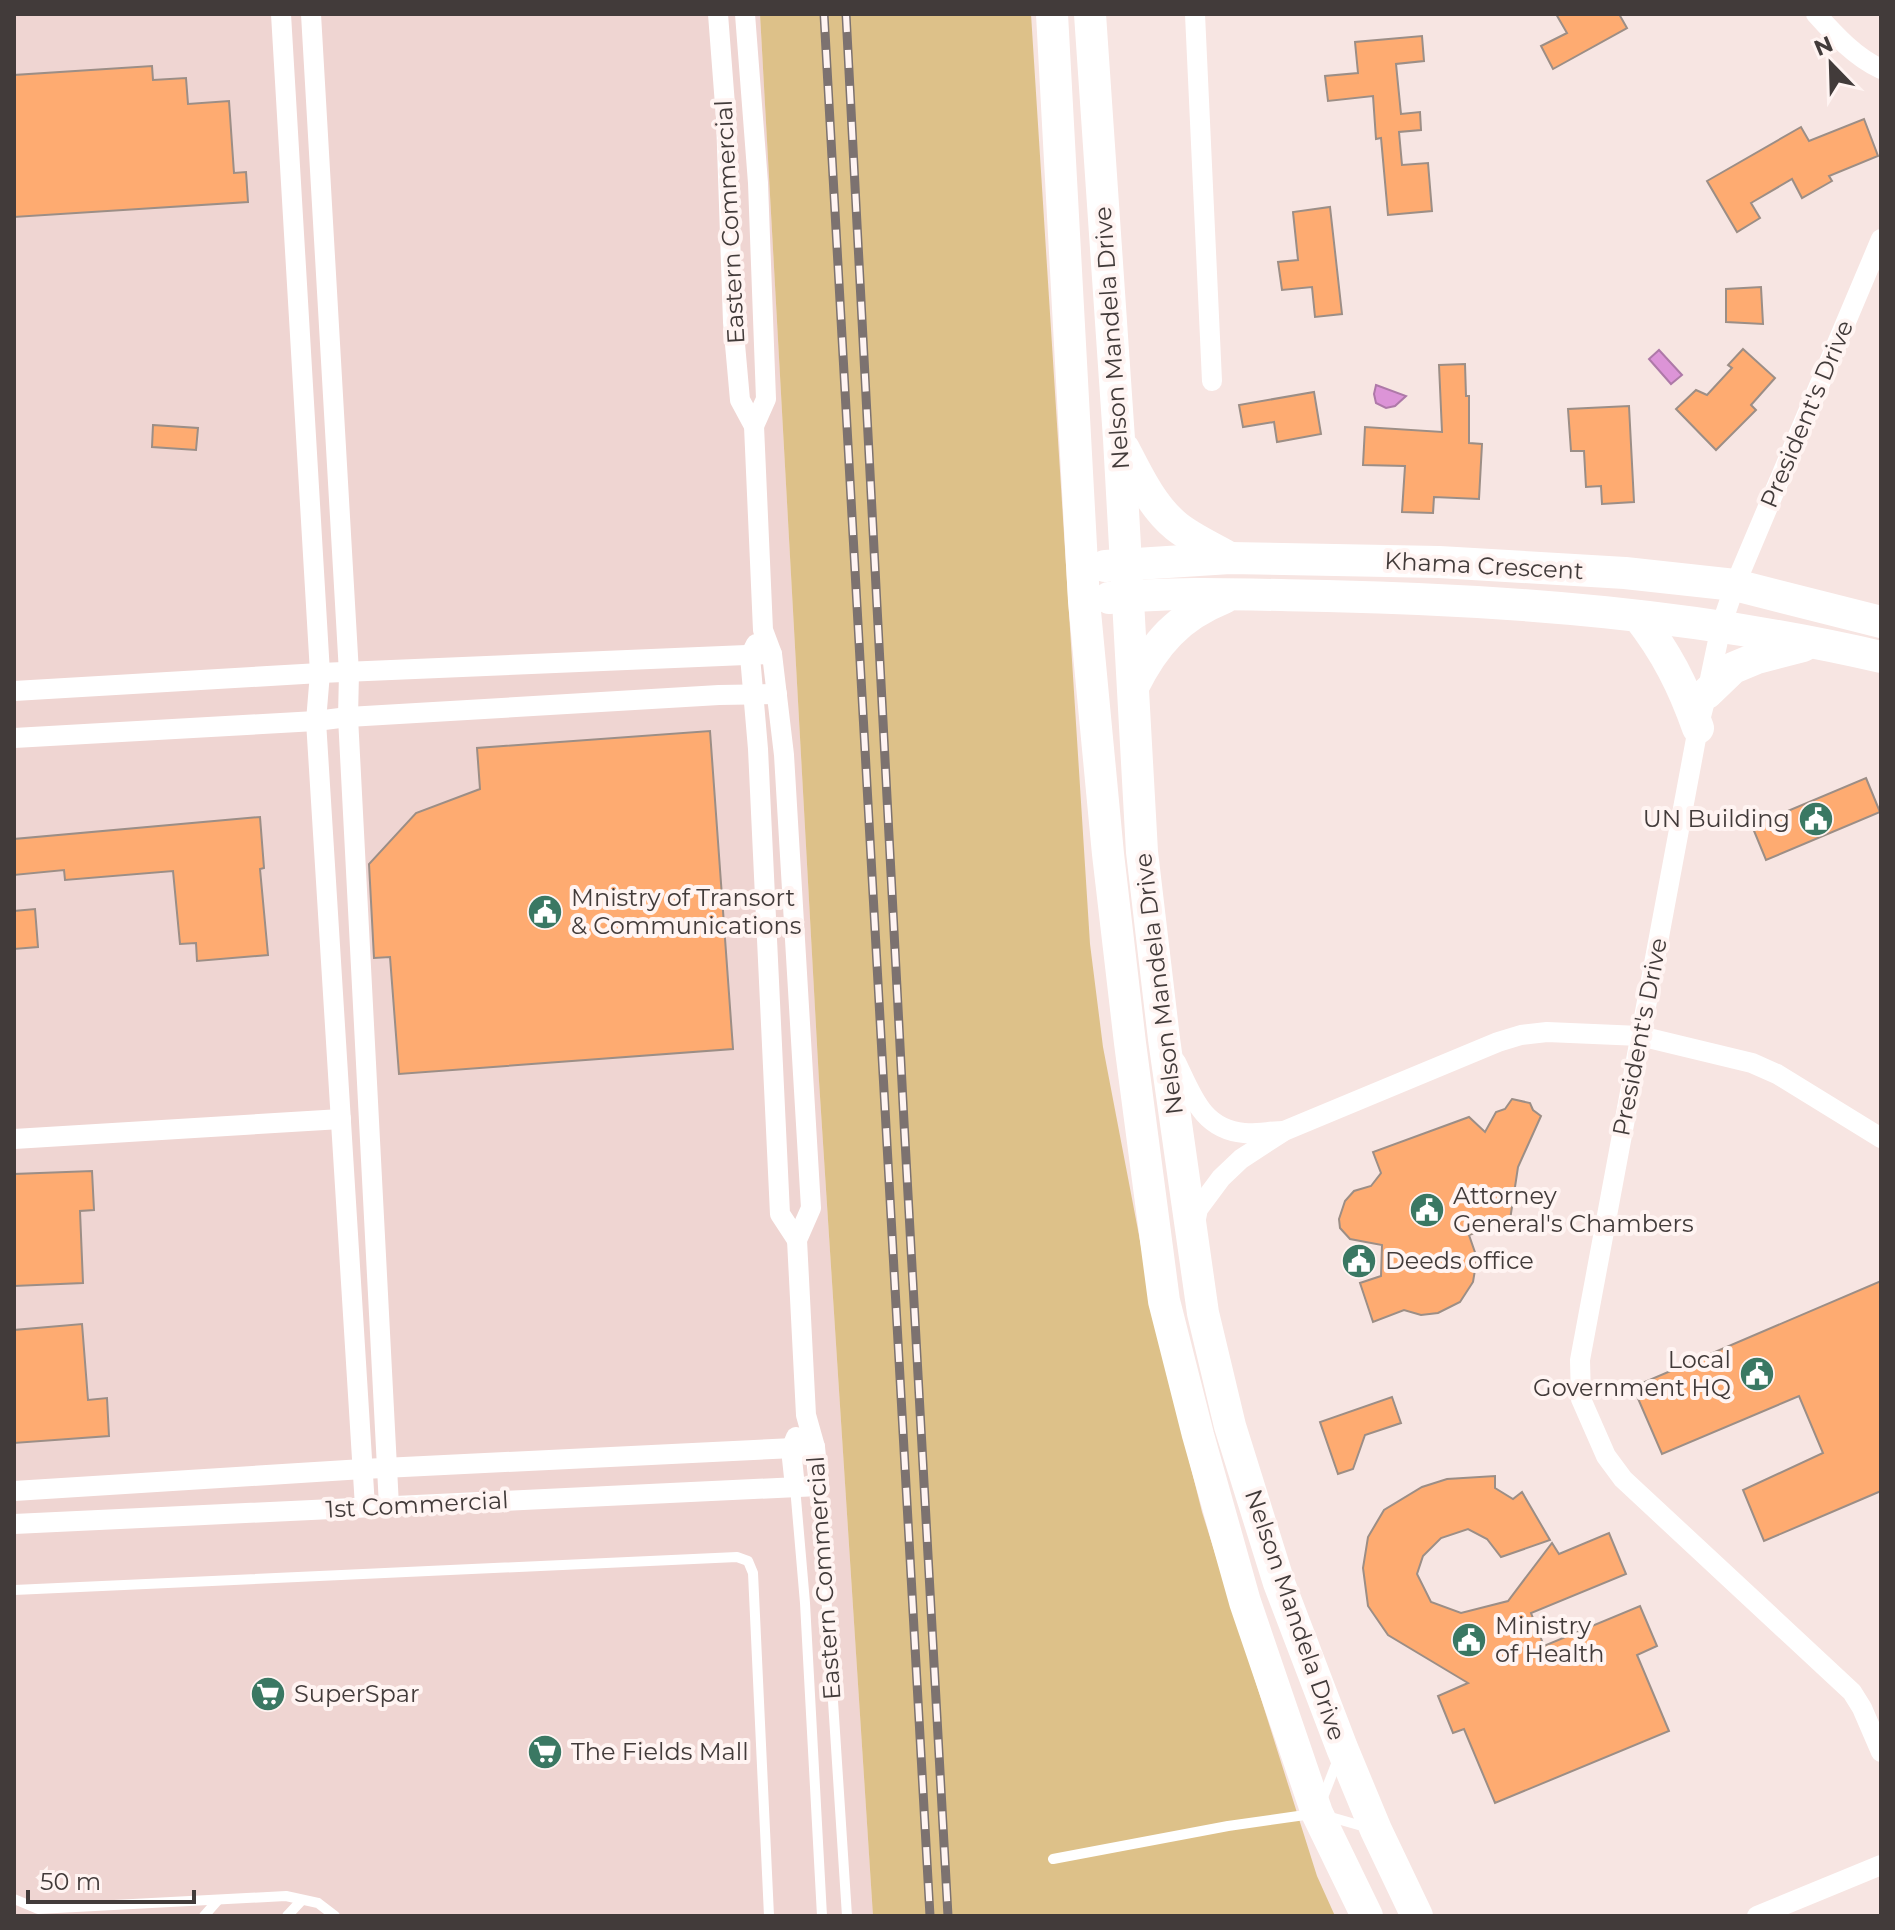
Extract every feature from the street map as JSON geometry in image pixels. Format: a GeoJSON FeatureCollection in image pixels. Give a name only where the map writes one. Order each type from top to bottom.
{"type":"FeatureCollection","features":[{"type":"Feature","properties":{"kind":"main road","name":"Nelson Mandela Drive"},"geometry":{"type":"LineString","coordinates":[[1052,14],[1081,568],[1108,854],[1164,1301],[1245,1602],[1317,1813],[1367,1916]]}},
{"type":"Feature","properties":{"kind":"main road","name":"Nelson Mandela Drive"},"geometry":{"type":"LineString","coordinates":[[1090,14],[1119,439],[1142,852],[1164,1039],[1203,1313],[1230,1426],[1279,1583],[1342,1748],[1417,1916]]}},
{"type":"Feature","properties":{"kind":"main road"},"geometry":{"type":"LineString","coordinates":[[1119,439],[1154,503],[1177,527],[1230,558]]}},
{"type":"Feature","properties":{"kind":"main road","name":"Khama Crescent"},"geometry":{"type":"LineString","coordinates":[[1081,568],[1230,558],[1455,563],[1625,573],[1735,585],[1881,622]]}},
{"type":"Feature","properties":{"kind":"main road","name":"Khama Crescent"},"geometry":{"type":"LineString","coordinates":[[1084,601],[1128,596],[1234,594],[1435,599],[1721,626],[1818,642],[1881,657]]}},
{"type":"Feature","properties":{"kind":"main road"},"geometry":{"type":"LineString","coordinates":[[1133,687],[1169,632],[1188,616],[1234,594]]}},
{"type":"Feature","properties":{"kind":"main road"},"geometry":{"type":"LineString","coordinates":[[1638,616],[1673,667],[1698,728]]}},
{"type":"Feature","properties":{"kind":"main road"},"geometry":{"type":"LineString","coordinates":[[1707,693],[1733,668],[1757,658],[1818,642]]}},
{"type":"Feature","properties":{"kind":"street"},"geometry":{"type":"LineString","coordinates":[[281,14],[320,673],[316,721],[365,1507]]}},
{"type":"Feature","properties":{"kind":"street"},"geometry":{"type":"LineString","coordinates":[[311,14],[349,673],[348,717],[389,1506]]}},
{"type":"Feature","properties":{"kind":"street","name":"Eastern Commercial"},"geometry":{"type":"LineString","coordinates":[[718,14],[726,118],[733,322],[740,400],[754,426],[763,630],[772,654],[784,755],[811,1208],[797,1240],[806,1415],[815,1447],[819,1486]]}},
{"type":"Feature","properties":{"kind":"street","name":"Eastern Commercial"},"geometry":{"type":"LineString","coordinates":[[745,14],[758,183],[766,399],[754,426]]}},
{"type":"Feature","properties":{"kind":"street"},"geometry":{"type":"LineString","coordinates":[[1195,14],[1212,381]]}},
{"type":"Feature","properties":{"kind":"street"},"geometry":{"type":"LineString","coordinates":[[1816,14],[1839,39],[1881,69]]}},
{"type":"Feature","properties":{"kind":"street","name":"President's Drive"},"geometry":{"type":"LineString","coordinates":[[1881,239],[1735,585],[1721,626],[1698,728],[1580,1360],[1581,1399],[1606,1456],[1623,1479],[1852,1692],[1881,1752]]}},
{"type":"Feature","properties":{"kind":"street","name":"Eastern Commercial"},"geometry":{"type":"LineString","coordinates":[[763,630],[750,656],[758,749],[780,1214],[797,1240]]}},
{"type":"Feature","properties":{"kind":"street"},"geometry":{"type":"LineString","coordinates":[[14,691],[320,673],[772,654]]}},
{"type":"Feature","properties":{"kind":"street"},"geometry":{"type":"LineString","coordinates":[[14,738],[777,694]]}},
{"type":"Feature","properties":{"kind":"street"},"geometry":{"type":"LineString","coordinates":[[1191,1236],[1198,1209],[1221,1178],[1241,1159],[1284,1131],[1521,1035],[1547,1032],[1640,1036],[1752,1063],[1777,1074],[1881,1138]]}},
{"type":"Feature","properties":{"kind":"street"},"geometry":{"type":"LineString","coordinates":[[1164,1039],[1204,1115],[1216,1124],[1243,1133],[1284,1131]]}},
{"type":"Feature","properties":{"kind":"street"},"geometry":{"type":"LineString","coordinates":[[14,1139],[341,1119]]}},
{"type":"Feature","properties":{"kind":"street"},"geometry":{"type":"LineString","coordinates":[[795,1487],[791,1449],[806,1415]]}},
{"type":"Feature","properties":{"kind":"street","name":"1st Commercial"},"geometry":{"type":"LineString","coordinates":[[14,1491],[363,1469],[815,1447]]}},
{"type":"Feature","properties":{"kind":"street","name":"1st Commercial"},"geometry":{"type":"LineString","coordinates":[[14,1524],[819,1486]]}},
{"type":"Feature","properties":{"kind":"street"},"geometry":{"type":"LineString","coordinates":[[1757,1916],[1881,1865]]}},
{"type":"Feature","properties":{"kind":"lane","name":"Eastern Commercial"},"geometry":{"type":"LineString","coordinates":[[819,1486],[847,1916]]}},
{"type":"Feature","properties":{"kind":"lane"},"geometry":{"type":"LineString","coordinates":[[795,1487],[805,1603],[822,1916]]}},
{"type":"Feature","properties":{"kind":"lane"},"geometry":{"type":"LineString","coordinates":[[14,1590],[737,1557],[748,1561],[753,1573],[769,1916]]}},
{"type":"Feature","properties":{"kind":"lane"},"geometry":{"type":"LineString","coordinates":[[1317,1813],[1342,1748]]}},
{"type":"Feature","properties":{"kind":"lane"},"geometry":{"type":"LineString","coordinates":[[1053,1859],[1228,1826],[1317,1813],[1376,1830]]}},
{"type":"Feature","properties":{"kind":"lane"},"geometry":{"type":"LineString","coordinates":[[14,1899],[37,1913],[286,1896],[318,1903],[335,1916]]}},
{"type":"Feature","properties":{"kind":"lane"},"geometry":{"type":"LineString","coordinates":[[204,1916],[218,1900]]}},
{"type":"Feature","properties":{"kind":"lane"},"geometry":{"type":"LineString","coordinates":[[287,1916],[302,1900]]}},
{"type":"Feature","properties":{"kind":"lane"},"geometry":{"type":"LineString","coordinates":[[128,1916],[137,1904]]}},
{"type":"Feature","properties":{"kind":"shaded area"},"geometry":{"type":"Polygon","coordinates":[[[14,14],[760,14],[819,1081],[873,1916],[14,1916],[14,14]]]}},
{"type":"Feature","properties":{"kind":"shaded area"},"geometry":{"type":"Polygon","coordinates":[[[760,14],[1031,14],[1090,944],[1103,1047],[1159,1340],[1202,1512],[1317,1876],[1335,1916],[873,1916],[819,1081],[760,14]]]}},
{"type":"Feature","properties":{"kind":"shaded area"},"geometry":{"type":"Polygon","coordinates":[[[1659,350],[1682,375],[1671,384],[1649,359],[1659,350]]]}},
{"type":"Feature","properties":{"kind":"shaded area"},"geometry":{"type":"Polygon","coordinates":[[[1376,385],[1406,396],[1395,406],[1386,408],[1376,403],[1376,385]]]}},
{"type":"Feature","properties":{"kind":"building"},"geometry":{"type":"Polygon","coordinates":[[[1556,14],[1619,14],[1627,28],[1553,69],[1541,46],[1567,33],[1556,14]]]}},
{"type":"Feature","properties":{"kind":"building"},"geometry":{"type":"Polygon","coordinates":[[[1422,36],[1424,61],[1396,64],[1401,114],[1420,112],[1421,130],[1399,132],[1402,165],[1428,163],[1432,211],[1388,215],[1381,138],[1376,139],[1373,96],[1328,101],[1325,76],[1358,73],[1355,42],[1422,36]]]}},
{"type":"Feature","properties":{"kind":"building"},"geometry":{"type":"Polygon","coordinates":[[[152,66],[153,80],[186,78],[188,104],[229,101],[234,173],[246,172],[248,202],[14,217],[14,75],[152,66]]]}},
{"type":"Feature","properties":{"kind":"building"},"geometry":{"type":"Polygon","coordinates":[[[1864,119],[1878,156],[1829,176],[1832,181],[1802,198],[1792,179],[1751,203],[1760,218],[1737,232],[1707,181],[1801,127],[1809,141],[1864,119]]]}},
{"type":"Feature","properties":{"kind":"building"},"geometry":{"type":"Polygon","coordinates":[[[1330,207],[1342,314],[1315,317],[1312,287],[1282,290],[1278,262],[1298,260],[1293,212],[1330,207]]]}},
{"type":"Feature","properties":{"kind":"building"},"geometry":{"type":"Polygon","coordinates":[[[1761,287],[1763,324],[1726,322],[1726,289],[1761,287]]]}},
{"type":"Feature","properties":{"kind":"building"},"geometry":{"type":"Polygon","coordinates":[[[1743,349],[1775,378],[1751,405],[1756,410],[1716,450],[1676,409],[1696,390],[1707,395],[1732,368],[1728,365],[1743,349]]]}},
{"type":"Feature","properties":{"kind":"building"},"geometry":{"type":"Polygon","coordinates":[[[1465,364],[1469,443],[1482,444],[1479,499],[1434,497],[1433,513],[1402,512],[1405,466],[1363,465],[1365,427],[1442,432],[1439,365],[1465,364]]]}},
{"type":"Feature","properties":{"kind":"building"},"geometry":{"type":"Polygon","coordinates":[[[1314,392],[1321,434],[1277,442],[1274,422],[1243,427],[1239,405],[1314,392]]]}},
{"type":"Feature","properties":{"kind":"building"},"geometry":{"type":"Polygon","coordinates":[[[1629,406],[1634,502],[1602,504],[1601,486],[1586,487],[1584,451],[1571,451],[1568,409],[1629,406]]]}},
{"type":"Feature","properties":{"kind":"building"},"geometry":{"type":"Polygon","coordinates":[[[153,425],[198,428],[196,450],[152,447],[153,425]]]}},
{"type":"Feature","properties":{"kind":"building","name":"Mnistry of Transort & Communications"},"geometry":{"type":"Polygon","coordinates":[[[710,731],[733,1049],[399,1074],[390,957],[374,958],[369,864],[416,813],[480,789],[477,748],[710,731]]]}},
{"type":"Feature","properties":{"kind":"building","name":"UN Building"},"geometry":{"type":"Polygon","coordinates":[[[1866,778],[1880,812],[1766,860],[1752,826],[1866,778]]]}},
{"type":"Feature","properties":{"kind":"building"},"geometry":{"type":"Polygon","coordinates":[[[260,817],[264,868],[260,869],[268,955],[197,961],[196,943],[180,944],[173,871],[65,880],[64,870],[14,875],[14,839],[260,817]]]}},
{"type":"Feature","properties":{"kind":"building"},"geometry":{"type":"Polygon","coordinates":[[[35,909],[38,947],[14,949],[14,911],[35,909]]]}},
{"type":"Feature","properties":{"kind":"building","name":"Attorney General's Chambers"},"geometry":{"type":"Polygon","coordinates":[[[1512,1099],[1530,1103],[1541,1116],[1518,1167],[1510,1220],[1469,1235],[1477,1258],[1473,1282],[1460,1302],[1438,1313],[1421,1315],[1404,1310],[1373,1322],[1360,1283],[1381,1276],[1382,1245],[1350,1239],[1340,1228],[1339,1219],[1345,1201],[1354,1191],[1371,1186],[1381,1173],[1373,1152],[1469,1117],[1485,1132],[1496,1112],[1505,1109],[1512,1099]]]}},
{"type":"Feature","properties":{"kind":"building"},"geometry":{"type":"Polygon","coordinates":[[[92,1171],[94,1210],[80,1211],[83,1283],[14,1286],[14,1174],[92,1171]]]}},
{"type":"Feature","properties":{"kind":"building"},"geometry":{"type":"Polygon","coordinates":[[[1881,1281],[1881,1491],[1764,1541],[1743,1490],[1823,1453],[1799,1396],[1662,1454],[1633,1387],[1881,1281]]]}},
{"type":"Feature","properties":{"kind":"building"},"geometry":{"type":"Polygon","coordinates":[[[82,1324],[88,1400],[107,1398],[109,1436],[14,1443],[14,1330],[82,1324]]]}},
{"type":"Feature","properties":{"kind":"building"},"geometry":{"type":"Polygon","coordinates":[[[1392,1397],[1401,1423],[1365,1435],[1353,1469],[1338,1474],[1320,1422],[1392,1397]]]}},
{"type":"Feature","properties":{"kind":"building","name":"Ministry of Health"},"geometry":{"type":"Polygon","coordinates":[[[1495,1476],[1495,1488],[1513,1499],[1522,1492],[1550,1540],[1501,1557],[1487,1539],[1468,1529],[1441,1538],[1423,1556],[1417,1574],[1431,1602],[1461,1613],[1508,1601],[1552,1543],[1559,1554],[1609,1533],[1626,1574],[1531,1613],[1544,1646],[1640,1606],[1657,1646],[1637,1655],[1669,1731],[1495,1803],[1464,1729],[1453,1733],[1438,1696],[1468,1683],[1388,1635],[1368,1606],[1363,1568],[1368,1537],[1384,1510],[1422,1487],[1447,1479],[1495,1476]]]}},
{"type":"Feature","properties":{"kind":"railway"},"geometry":{"type":"LineString","coordinates":[[824,14],[930,1916]]}},
{"type":"Feature","properties":{"kind":"railway"},"geometry":{"type":"LineString","coordinates":[[846,14],[948,1916]]}},
{"type":"Feature","properties":{"kind":"place","name":"UN Building"},"geometry":{"type":"Point","coordinates":[1816,819]}},
{"type":"Feature","properties":{"kind":"place","name":"Mnistry of Transort & Communications"},"geometry":{"type":"Point","coordinates":[545,912]}},
{"type":"Feature","properties":{"kind":"place","name":"Attorney General's Chambers"},"geometry":{"type":"Point","coordinates":[1427,1210]}},
{"type":"Feature","properties":{"kind":"place","name":"Deeds office"},"geometry":{"type":"Point","coordinates":[1359,1261]}},
{"type":"Feature","properties":{"kind":"place","name":"Local Government HQ"},"geometry":{"type":"Point","coordinates":[1757,1374]}},
{"type":"Feature","properties":{"kind":"place","name":"Ministry of Health"},"geometry":{"type":"Point","coordinates":[1469,1640]}},
{"type":"Feature","properties":{"kind":"place","name":"SuperSpar"},"geometry":{"type":"Point","coordinates":[268,1694]}},
{"type":"Feature","properties":{"kind":"place","name":"The Fields Mall"},"geometry":{"type":"Point","coordinates":[545,1752]}}]}
